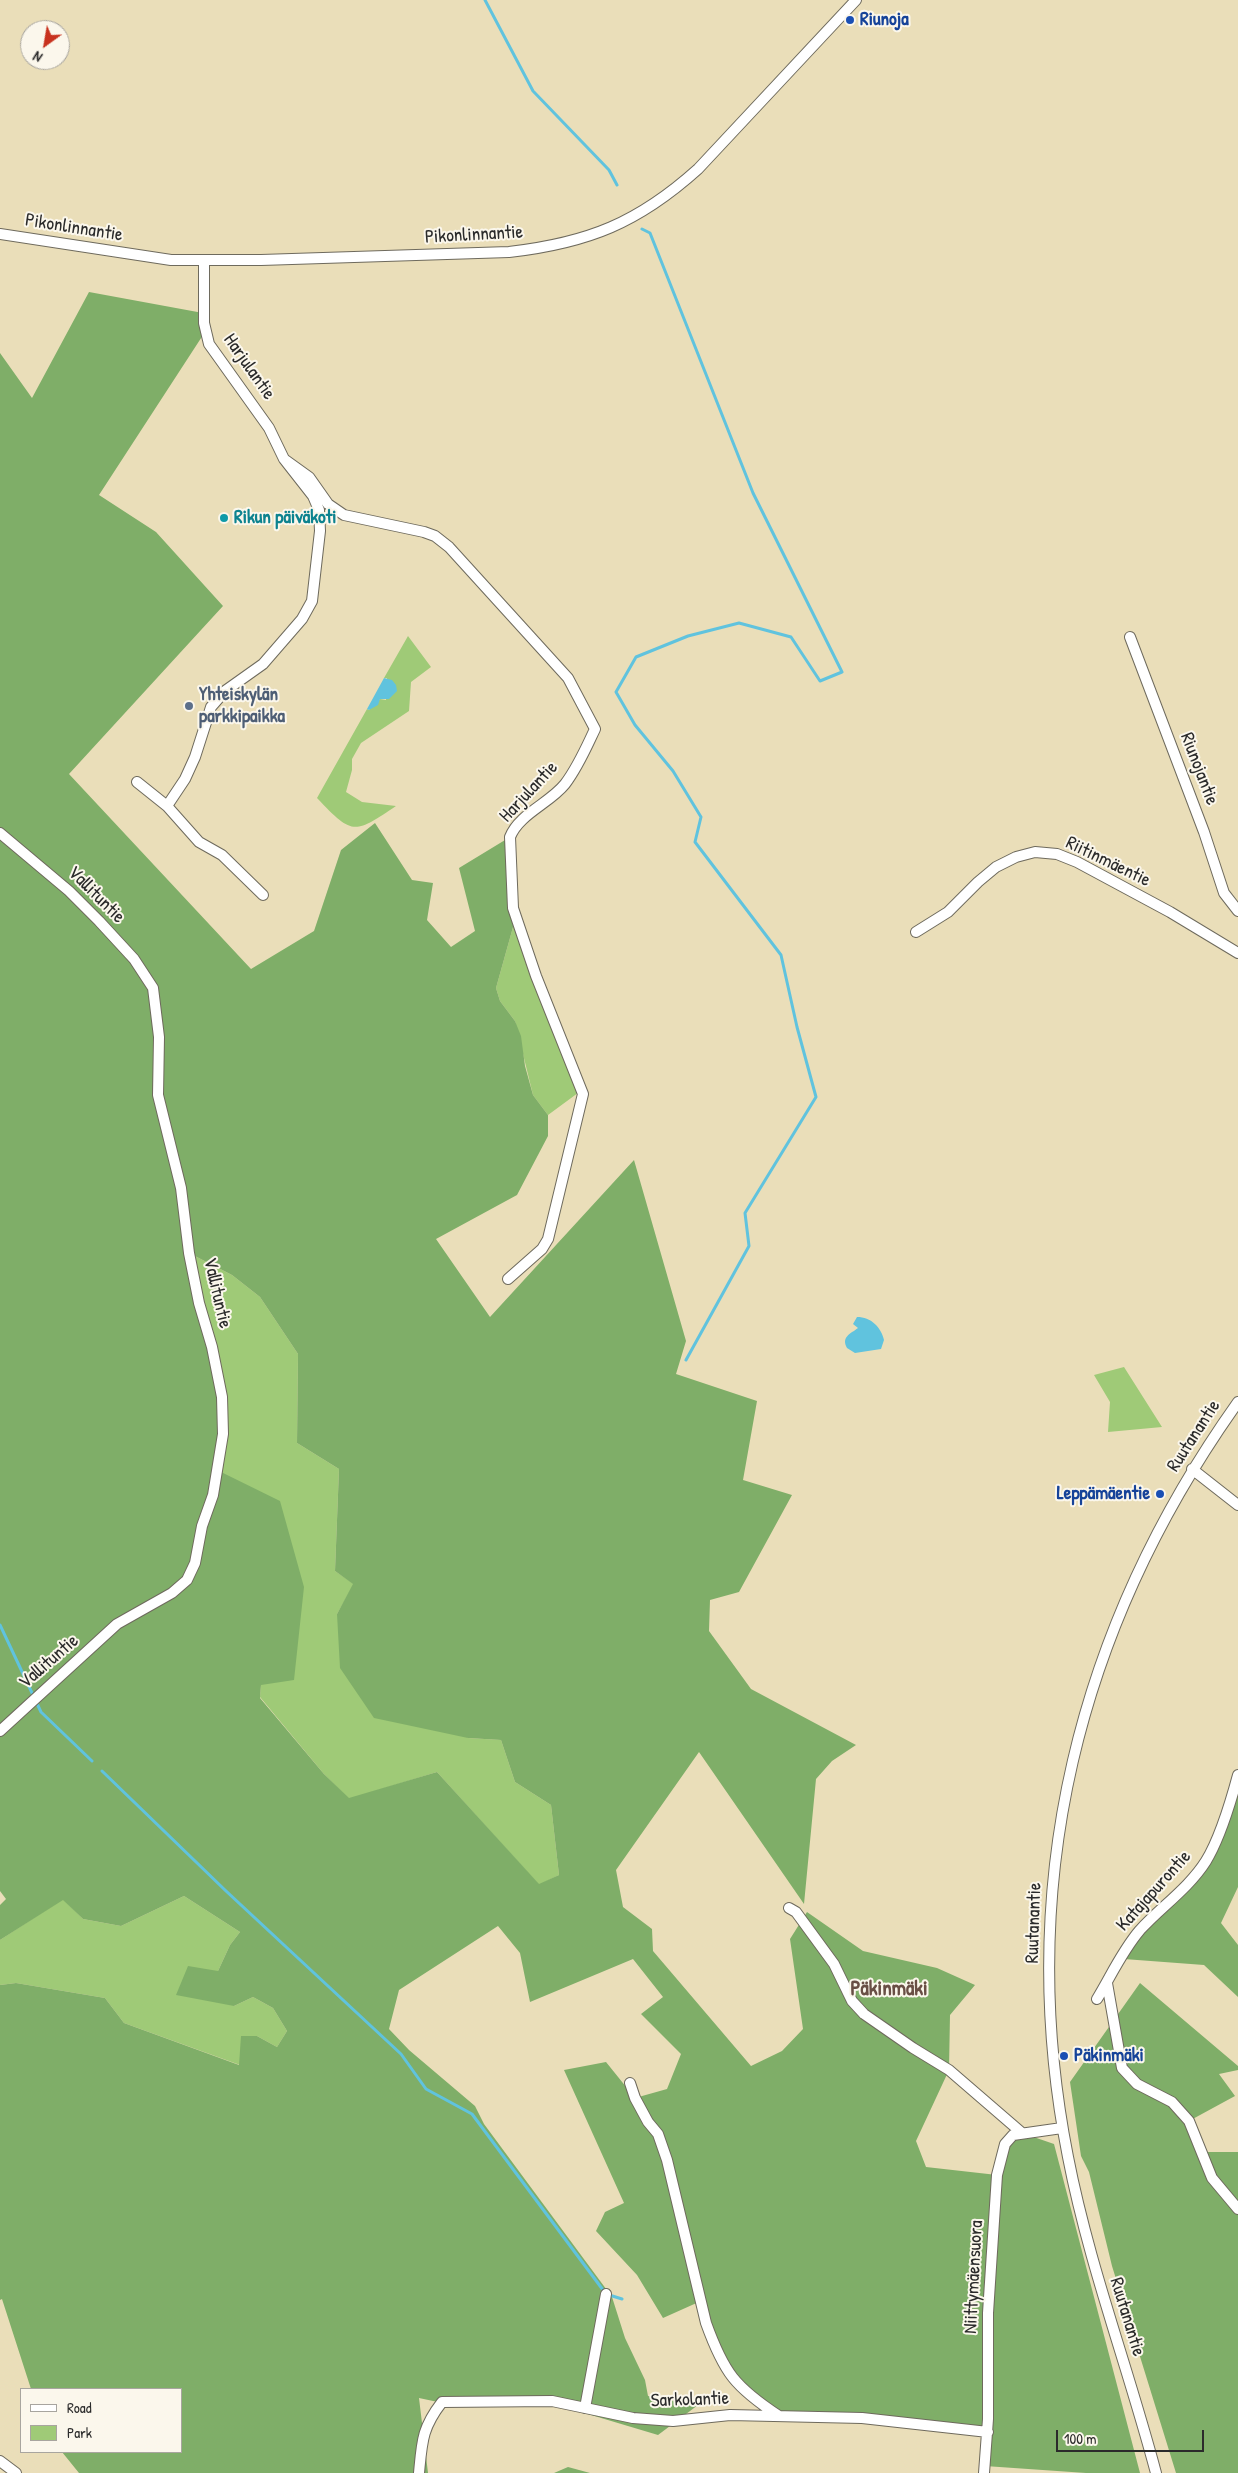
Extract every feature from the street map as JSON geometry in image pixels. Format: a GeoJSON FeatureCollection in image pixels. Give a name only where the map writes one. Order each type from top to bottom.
{"type":"FeatureCollection","features":[{"type":"Feature","properties":{"kind":"street","name":"Pikonlinnantie"},"geometry":{"type":"LineString","coordinates":[[0,234],[127,255],[171,260],[204,261],[509,252],[545,248],[594,235],[628,220],[674,191],[698,169],[856,0]]}},
{"type":"Feature","properties":{"kind":"street","name":"Harjulantie"},"geometry":{"type":"LineString","coordinates":[[168,806],[185,779],[195,757],[211,706],[225,691],[263,664],[279,649],[302,619],[312,601],[317,572],[319,510],[313,496],[284,459],[269,428],[255,406],[219,360],[209,344],[204,318],[204,261]]}},
{"type":"Feature","properties":{"kind":"street","name":"Harjulantie"},"geometry":{"type":"LineString","coordinates":[[284,459],[308,477],[328,504],[344,516],[424,532],[435,536],[449,547],[568,678],[595,729],[582,758],[565,784],[546,803],[521,821],[514,828],[510,837],[514,908],[536,976],[583,1094],[548,1239],[542,1249],[508,1279]]}},
{"type":"Feature","properties":{"kind":"street","name":"Riunojantie"},"geometry":{"type":"LineString","coordinates":[[1130,637],[1204,832],[1224,893],[1238,911]]}},
{"type":"Feature","properties":{"kind":"street"},"geometry":{"type":"LineString","coordinates":[[137,782],[168,806],[199,842],[222,854],[263,895]]}},
{"type":"Feature","properties":{"kind":"street","name":"Vallituntie"},"geometry":{"type":"LineString","coordinates":[[0,833],[69,891],[99,921],[134,959],[153,988],[159,1037],[158,1095],[181,1188],[189,1253],[222,1397],[223,1425],[219,1471],[202,1526],[195,1563],[187,1580],[172,1594],[117,1624],[0,1731]]}},
{"type":"Feature","properties":{"kind":"street","name":"Riitinmäentie"},"geometry":{"type":"LineString","coordinates":[[916,932],[948,912],[996,867],[1035,852],[1057,854],[1078,862],[1170,912],[1238,953]]}},
{"type":"Feature","properties":{"kind":"street","name":"Ruutanantie"},"geometry":{"type":"LineString","coordinates":[[1156,2473],[1096,2276],[1075,2195],[1062,2128],[1053,2057],[1049,1942],[1052,1892],[1071,1771],[1095,1680],[1110,1636],[1156,1532],[1192,1469],[1238,1402]]}},
{"type":"Feature","properties":{"kind":"street"},"geometry":{"type":"LineString","coordinates":[[1192,1469],[1238,1505]]}},
{"type":"Feature","properties":{"kind":"street","name":"Katajapurontie"},"geometry":{"type":"LineString","coordinates":[[1097,1999],[1117,1961],[1139,1931],[1184,1887],[1206,1861],[1230,1805],[1238,1774]]}},
{"type":"Feature","properties":{"kind":"street"},"geometry":{"type":"LineString","coordinates":[[789,1908],[796,1912],[834,1964],[852,2001],[864,2014],[949,2070],[1022,2133],[1062,2128]]}},
{"type":"Feature","properties":{"kind":"street"},"geometry":{"type":"LineString","coordinates":[[1107,1983],[1122,2068],[1137,2084],[1172,2102],[1189,2121],[1212,2178],[1238,2209]]}},
{"type":"Feature","properties":{"kind":"street"},"geometry":{"type":"LineString","coordinates":[[630,2083],[634,2098],[648,2122],[658,2134],[667,2160],[706,2323],[712,2340],[723,2364],[736,2383],[752,2398],[780,2416]]}},
{"type":"Feature","properties":{"kind":"street","name":"Niittymäensuora"},"geometry":{"type":"LineString","coordinates":[[984,2473],[988,2432],[988,2313],[997,2176],[1006,2144],[1013,2135],[1022,2133]]}},
{"type":"Feature","properties":{"kind":"street"},"geometry":{"type":"LineString","coordinates":[[585,2408],[606,2294]]}},
{"type":"Feature","properties":{"kind":"street","name":"Sarkolantie"},"geometry":{"type":"LineString","coordinates":[[420,2473],[422,2445],[428,2420],[442,2402],[552,2401],[633,2418],[673,2421],[730,2415],[862,2418],[988,2432]]}},
{"type":"Feature","properties":{"kind":"street"},"geometry":{"type":"LineString","coordinates":[[0,2461],[16,2473]]}},
{"type":"Feature","properties":{"kind":"green space"},"geometry":{"type":"Polygon","coordinates":[[[89,292],[203,313],[205,332],[99,495],[156,532],[223,606],[69,774],[251,969],[314,931],[341,850],[375,823],[412,880],[433,883],[427,920],[451,947],[475,931],[459,868],[510,837],[515,920],[496,988],[500,1001],[515,1021],[521,1036],[525,1066],[533,1095],[548,1115],[548,1136],[517,1195],[436,1239],[490,1317],[634,1160],[686,1341],[676,1374],[757,1401],[743,1480],[792,1495],[739,1592],[710,1600],[709,1631],[751,1689],[856,1745],[832,1761],[816,1779],[804,1904],[699,1752],[616,1870],[623,1907],[652,1929],[653,1951],[751,2066],[782,2051],[803,2029],[790,1939],[807,1912],[863,1951],[937,1968],[975,1985],[950,2015],[949,2070],[916,2141],[926,2167],[997,2175],[1005,2144],[1022,2133],[1054,2144],[1140,2473],[1086,2473],[985,2466],[988,2432],[780,2416],[736,2383],[701,2301],[663,2318],[637,2275],[596,2231],[605,2212],[624,2203],[564,2070],[606,2062],[635,2098],[667,2089],[681,2054],[641,2014],[663,1997],[633,1959],[530,2002],[520,1953],[498,1926],[399,1990],[389,2029],[409,2050],[475,2106],[484,2124],[612,2297],[625,2338],[645,2380],[648,2396],[698,2405],[658,2435],[561,2406],[452,2405],[419,2398],[428,2473],[79,2473],[63,2453],[182,2453],[182,2388],[31,2388],[2,2299],[0,2300],[0,1985],[16,1983],[105,1998],[124,2023],[239,2065],[241,2036],[257,2036],[277,2047],[287,2031],[273,2008],[253,1997],[234,2006],[176,1995],[188,1966],[218,1971],[230,1945],[240,1932],[184,1896],[121,1926],[83,1919],[63,1900],[0,1940],[0,1905],[6,1899],[0,1891],[0,353],[32,398],[89,292]],[[189,1253],[222,1397],[219,1471],[280,1501],[304,1587],[294,1680],[261,1685],[260,1698],[324,1774],[349,1798],[437,1772],[539,1884],[559,1875],[551,1805],[515,1782],[501,1740],[468,1738],[374,1718],[340,1668],[337,1614],[353,1584],[335,1571],[339,1469],[297,1443],[298,1354],[260,1297],[232,1275],[189,1253]]]}},
{"type":"Feature","properties":{"kind":"green space"},"geometry":{"type":"Polygon","coordinates":[[[408,636],[431,667],[411,682],[409,711],[361,743],[352,759],[352,770],[346,792],[362,802],[396,806],[362,826],[354,827],[347,825],[317,798],[367,709],[369,710],[380,699],[386,700],[387,678],[384,678],[408,636]]]}},
{"type":"Feature","properties":{"kind":"green space"},"geometry":{"type":"Polygon","coordinates":[[[515,920],[582,1090],[548,1115],[533,1095],[515,1021],[500,1001],[496,988],[515,920]]]}},
{"type":"Feature","properties":{"kind":"green space"},"geometry":{"type":"Polygon","coordinates":[[[189,1253],[232,1275],[260,1297],[298,1354],[297,1443],[339,1469],[335,1571],[354,1584],[337,1614],[468,1738],[501,1740],[515,1782],[551,1805],[559,1875],[539,1885],[437,1772],[349,1799],[324,1774],[260,1697],[261,1685],[219,1471],[189,1253]]]}},
{"type":"Feature","properties":{"kind":"green space"},"geometry":{"type":"Polygon","coordinates":[[[1124,1367],[1162,1427],[1108,1432],[1110,1402],[1094,1375],[1124,1367]]]}},
{"type":"Feature","properties":{"kind":"green space"},"geometry":{"type":"Polygon","coordinates":[[[1238,1774],[1238,1887],[1221,1923],[1238,1945],[1238,1997],[1204,1965],[1124,1959],[1139,1931],[1206,1861],[1238,1774]]]}},
{"type":"Feature","properties":{"kind":"green space"},"geometry":{"type":"Polygon","coordinates":[[[184,1896],[240,1932],[230,1945],[218,1971],[234,2006],[253,1997],[273,2008],[287,2031],[277,2047],[257,2036],[240,2065],[124,2023],[105,1998],[16,1983],[0,1985],[0,1940],[63,1899],[83,1919],[121,1926],[184,1896]]]}},
{"type":"Feature","properties":{"kind":"green space"},"geometry":{"type":"Polygon","coordinates":[[[1140,1983],[1238,2066],[1238,2070],[1219,2074],[1235,2096],[1189,2121],[1202,2152],[1238,2152],[1238,2473],[1176,2473],[1112,2266],[1089,2172],[1081,2156],[1070,2082],[1140,1983]]]}},
{"type":"Feature","properties":{"kind":"green space"},"geometry":{"type":"Polygon","coordinates":[[[568,2467],[590,2473],[554,2473],[568,2467]]]}},
{"type":"Feature","properties":{"kind":"water"},"geometry":{"type":"Polygon","coordinates":[[[384,678],[392,680],[396,685],[397,691],[389,699],[380,699],[378,705],[369,710],[367,709],[384,678]]]}},
{"type":"Feature","properties":{"kind":"water"},"geometry":{"type":"Polygon","coordinates":[[[857,1317],[867,1319],[878,1327],[884,1340],[881,1349],[855,1353],[847,1348],[845,1344],[846,1338],[858,1328],[853,1324],[857,1317]]]}},
{"type":"Feature","properties":{"kind":"waterway"},"geometry":{"type":"LineString","coordinates":[[485,0],[533,91],[609,170],[617,185]]}},
{"type":"Feature","properties":{"kind":"waterway"},"geometry":{"type":"LineString","coordinates":[[642,229],[650,233],[753,493],[842,672],[820,681],[791,637],[739,623],[688,636],[636,657],[616,692],[635,725],[673,771],[701,817],[695,842],[781,955],[797,1027],[816,1097],[745,1213],[749,1246],[686,1360]]}},
{"type":"Feature","properties":{"kind":"waterway"},"geometry":{"type":"LineString","coordinates":[[0,1625],[41,1712],[92,1761]]}},
{"type":"Feature","properties":{"kind":"waterway"},"geometry":{"type":"LineString","coordinates":[[102,1771],[226,1891],[401,2054],[426,2089],[472,2114],[606,2294],[622,2299]]}},
{"type":"Feature","properties":{"kind":"place","name":"Riunoja"},"geometry":{"type":"Point","coordinates":[850,20]}},
{"type":"Feature","properties":{"kind":"place","name":"Rikun päiväkoti"},"geometry":{"type":"Point","coordinates":[224,518]}},
{"type":"Feature","properties":{"kind":"place","name":"Yhteiskylän parkkipaikka"},"geometry":{"type":"Point","coordinates":[189,706]}},
{"type":"Feature","properties":{"kind":"place","name":"Leppämäentie"},"geometry":{"type":"Point","coordinates":[1160,1494]}},
{"type":"Feature","properties":{"kind":"place","name":"Päkinmäki"},"geometry":{"type":"Point","coordinates":[1064,2056]}},
{"type":"Feature","properties":{"kind":"district","name":"Päkinmäki"},"geometry":{"type":"Point","coordinates":[889,1989]}}]}
